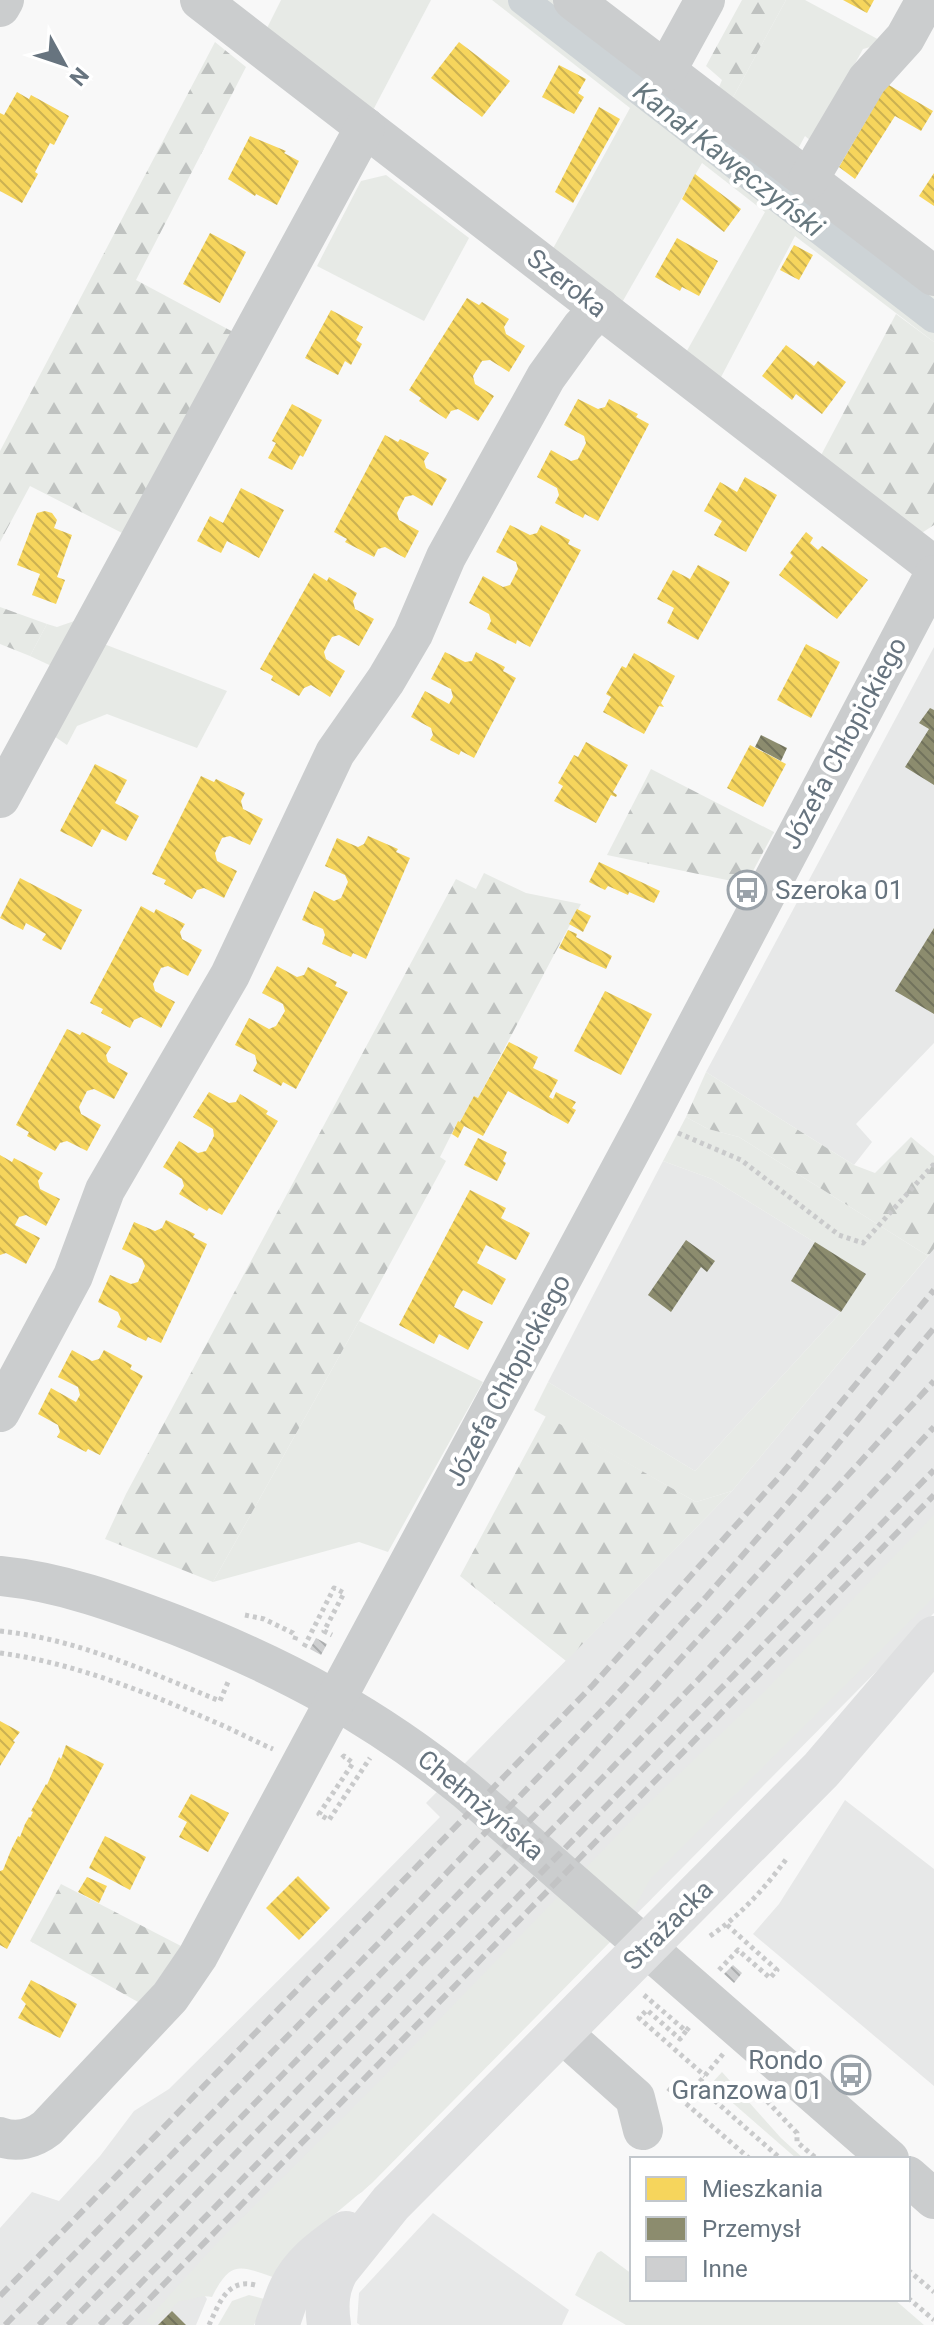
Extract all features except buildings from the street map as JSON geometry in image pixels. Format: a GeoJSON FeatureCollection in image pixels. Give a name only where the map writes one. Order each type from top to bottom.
{"type":"FeatureCollection","features":[{"type":"Feature","properties":{"kind":"main road","name":"Strażacka"},"geometry":{"type":"LineString","coordinates":[[329,2325],[327,2302],[337,2270],[391,2203],[827,1763],[934,1638]]}},
{"type":"Feature","properties":{"kind":"main road","name":"Strażacka"},"geometry":{"type":"LineString","coordinates":[[277,2325],[291,2288],[318,2253],[391,2203]]}},
{"type":"Feature","properties":{"kind":"street"},"geometry":{"type":"LineString","coordinates":[[0,7],[4,0]]}},
{"type":"Feature","properties":{"kind":"street","name":"Szeroka"},"geometry":{"type":"LineString","coordinates":[[200,0],[934,566]]}},
{"type":"Feature","properties":{"kind":"street"},"geometry":{"type":"LineString","coordinates":[[573,0],[934,276]]}},
{"type":"Feature","properties":{"kind":"street"},"geometry":{"type":"LineString","coordinates":[[666,71],[705,0]]}},
{"type":"Feature","properties":{"kind":"street"},"geometry":{"type":"LineString","coordinates":[[808,180],[867,80],[905,38],[926,0]]}},
{"type":"Feature","properties":{"kind":"street"},"geometry":{"type":"LineString","coordinates":[[0,798],[365,127]]}},
{"type":"Feature","properties":{"kind":"street"},"geometry":{"type":"LineString","coordinates":[[0,1412],[73,1276],[105,1190],[230,975],[335,753],[386,680],[413,634],[453,545],[546,377],[582,327],[600,308]]}},
{"type":"Feature","properties":{"kind":"street","name":"Józefa Chłopickiego"},"geometry":{"type":"LineString","coordinates":[[11,2138],[36,2136],[47,2128],[170,1997],[198,1956],[647,1120],[934,575]]}},
{"type":"Feature","properties":{"kind":"street","name":"Chełmżyńska"},"geometry":{"type":"LineString","coordinates":[[0,1576],[59,1585],[110,1600],[245,1669],[345,1704],[433,1764],[483,1804],[730,2039],[886,2157]]}},
{"type":"Feature","properties":{"kind":"street"},"geometry":{"type":"LineString","coordinates":[[561,2032],[635,2098],[643,2130]]}},
{"type":"Feature","properties":{"kind":"street"},"geometry":{"type":"LineString","coordinates":[[910,2178],[934,2199]]}},
{"type":"Feature","properties":{"kind":"path"},"geometry":{"type":"LineString","coordinates":[[647,1120],[741,1160],[839,1235],[863,1243],[934,1164]]}},
{"type":"Feature","properties":{"kind":"path"},"geometry":{"type":"LineString","coordinates":[[308,1639],[334,1588],[344,1593],[324,1631],[329,1634]]}},
{"type":"Feature","properties":{"kind":"path"},"geometry":{"type":"LineString","coordinates":[[0,1631],[29,1634],[77,1646],[220,1701],[245,1669]]}},
{"type":"Feature","properties":{"kind":"path"},"geometry":{"type":"LineString","coordinates":[[0,1653],[33,1657],[80,1670],[217,1723],[264,1746]]}},
{"type":"Feature","properties":{"kind":"path"},"geometry":{"type":"LineString","coordinates":[[341,1760],[344,1756],[353,1763],[319,1814],[329,1820],[365,1765]]}},
{"type":"Feature","properties":{"kind":"path"},"geometry":{"type":"LineString","coordinates":[[725,1964],[738,1950],[770,1978],[777,1970],[726,1924]]}},
{"type":"Feature","properties":{"kind":"path"},"geometry":{"type":"LineString","coordinates":[[686,2031],[680,2039],[647,2010],[639,2018],[705,2076]]}},
{"type":"Feature","properties":{"kind":"path"},"geometry":{"type":"LineString","coordinates":[[730,2039],[697,2085],[779,2157]]}},
{"type":"Feature","properties":{"kind":"path"},"geometry":{"type":"LineString","coordinates":[[657,2078],[748,2157]]}},
{"type":"Feature","properties":{"kind":"path"},"geometry":{"type":"LineString","coordinates":[[797,2133],[797,2142],[815,2157]]}},
{"type":"Feature","properties":{"kind":"path"},"geometry":{"type":"LineString","coordinates":[[910,2272],[934,2292]]}},
{"type":"Feature","properties":{"kind":"path"},"geometry":{"type":"LineString","coordinates":[[910,2300],[934,2320]]}},
{"type":"Feature","properties":{"kind":"shaded area"},"geometry":{"type":"Polygon","coordinates":[[[934,647],[934,1043],[856,1124],[872,1142],[854,1165],[706,1072],[934,647]]]}},
{"type":"Feature","properties":{"kind":"shaded area"},"geometry":{"type":"Polygon","coordinates":[[[663,1161],[712,1179],[866,1274],[841,1312],[695,1471],[548,1382],[663,1161]]]}},
{"type":"Feature","properties":{"kind":"shaded area"},"geometry":{"type":"Polygon","coordinates":[[[934,1249],[934,1613],[362,2192],[200,2289],[207,2299],[196,2325],[0,2325],[0,2228],[32,2192],[59,2201],[100,2156],[134,2111],[169,2089],[440,1817],[426,1803],[732,1491],[934,1249]]]}},
{"type":"Feature","properties":{"kind":"shaded area"},"geometry":{"type":"Polygon","coordinates":[[[845,1800],[934,1869],[934,2086],[753,1934],[779,1904],[845,1800]]]}},
{"type":"Feature","properties":{"kind":"shaded area"},"geometry":{"type":"Polygon","coordinates":[[[433,2213],[569,2310],[562,2325],[357,2323],[359,2293],[433,2213]]]}},
{"type":"Feature","properties":{"kind":"green space"},"geometry":{"type":"Polygon","coordinates":[[[281,0],[431,0],[371,114],[265,32],[281,0]]]}},
{"type":"Feature","properties":{"kind":"green space"},"geometry":{"type":"Polygon","coordinates":[[[492,0],[555,0],[934,289],[934,342],[795,236],[719,381],[684,356],[765,212],[702,163],[620,306],[550,254],[630,108],[492,0]]]}},
{"type":"Feature","properties":{"kind":"green space"},"geometry":{"type":"Polygon","coordinates":[[[742,0],[786,0],[731,101],[719,87],[722,80],[706,66],[742,0]]]}},
{"type":"Feature","properties":{"kind":"green space"},"geometry":{"type":"Polygon","coordinates":[[[786,0],[805,0],[885,43],[863,49],[812,142],[805,136],[798,149],[731,101],[786,0]]]}},
{"type":"Feature","properties":{"kind":"green space"},"geometry":{"type":"Polygon","coordinates":[[[215,42],[246,67],[136,280],[235,333],[128,536],[30,486],[0,542],[0,451],[215,42]]]}},
{"type":"Feature","properties":{"kind":"green space"},"geometry":{"type":"Polygon","coordinates":[[[386,175],[469,238],[424,321],[317,266],[361,181],[386,175]]]}},
{"type":"Feature","properties":{"kind":"green space"},"geometry":{"type":"Polygon","coordinates":[[[896,314],[934,342],[934,525],[917,536],[819,459],[896,314]]]}},
{"type":"Feature","properties":{"kind":"green space"},"geometry":{"type":"Polygon","coordinates":[[[0,607],[47,624],[30,656],[0,644],[0,607]]]}},
{"type":"Feature","properties":{"kind":"green space"},"geometry":{"type":"Polygon","coordinates":[[[86,617],[60,670],[30,656],[47,624],[57,627],[86,617]]]}},
{"type":"Feature","properties":{"kind":"green space"},"geometry":{"type":"Polygon","coordinates":[[[96,641],[227,691],[197,748],[107,714],[77,726],[67,745],[48,732],[96,641]]]}},
{"type":"Feature","properties":{"kind":"green space"},"geometry":{"type":"Polygon","coordinates":[[[651,769],[774,832],[746,884],[607,855],[651,769]]]}},
{"type":"Feature","properties":{"kind":"green space"},"geometry":{"type":"Polygon","coordinates":[[[484,873],[526,893],[581,904],[478,1098],[474,1096],[458,1121],[440,1157],[446,1161],[213,1582],[105,1539],[126,1494],[456,879],[476,889],[484,873]]]}},
{"type":"Feature","properties":{"kind":"green space"},"geometry":{"type":"Polygon","coordinates":[[[706,1072],[854,1165],[875,1173],[911,1137],[934,1156],[934,1249],[928,1256],[739,1137],[708,1129],[686,1117],[706,1072]]]}},
{"type":"Feature","properties":{"kind":"green space"},"geometry":{"type":"Polygon","coordinates":[[[686,1117],[708,1129],[739,1137],[928,1256],[732,1491],[696,1502],[534,1410],[548,1382],[695,1471],[841,1312],[866,1274],[712,1179],[663,1161],[686,1117]]]}},
{"type":"Feature","properties":{"kind":"green space"},"geometry":{"type":"Polygon","coordinates":[[[359,1321],[483,1382],[388,1552],[359,1542],[213,1582],[359,1321]]]}},
{"type":"Feature","properties":{"kind":"green space"},"geometry":{"type":"Polygon","coordinates":[[[546,1416],[696,1502],[732,1491],[566,1661],[460,1576],[546,1416]]]}},
{"type":"Feature","properties":{"kind":"green space"},"geometry":{"type":"Polygon","coordinates":[[[934,1515],[934,1597],[651,1878],[620,1932],[372,2183],[329,2219],[276,2278],[245,2269],[231,2271],[212,2297],[179,2301],[153,2325],[146,2321],[221,2239],[375,2086],[643,1809],[759,1697],[934,1515]]]}},
{"type":"Feature","properties":{"kind":"green space"},"geometry":{"type":"Polygon","coordinates":[[[61,1884],[181,1946],[153,1987],[138,2002],[30,1941],[61,1884]]]}},
{"type":"Feature","properties":{"kind":"green space"},"geometry":{"type":"Polygon","coordinates":[[[722,2072],[802,2157],[795,2157],[711,2084],[722,2072]]]}},
{"type":"Feature","properties":{"kind":"green space"},"geometry":{"type":"Polygon","coordinates":[[[601,2251],[630,2273],[630,2301],[896,2301],[924,2325],[626,2325],[575,2295],[597,2253],[601,2251]]]}},
{"type":"Feature","properties":{"kind":"green space"},"geometry":{"type":"Polygon","coordinates":[[[249,2295],[268,2300],[254,2325],[218,2325],[232,2301],[249,2295]]]}},
{"type":"Feature","properties":{"kind":"waterway","name":"Kanał Kawęczyński"},"geometry":{"type":"LineString","coordinates":[[523,0],[934,318]]}},
{"type":"Feature","properties":{"kind":"railway"},"geometry":{"type":"LineString","coordinates":[[0,2296],[593,1685],[780,1476],[934,1290]]}},
{"type":"Feature","properties":{"kind":"railway"},"geometry":{"type":"LineString","coordinates":[[5,2325],[611,1701],[803,1486],[934,1328]]}},
{"type":"Feature","properties":{"kind":"railway"},"geometry":{"type":"LineString","coordinates":[[39,2325],[579,1770],[934,1381]]}},
{"type":"Feature","properties":{"kind":"railway"},"geometry":{"type":"LineString","coordinates":[[68,2325],[697,1681],[934,1427]]}},
{"type":"Feature","properties":{"kind":"railway"},"geometry":{"type":"LineString","coordinates":[[100,2325],[934,1470]]}},
{"type":"Feature","properties":{"kind":"railway"},"geometry":{"type":"LineString","coordinates":[[124,2325],[934,1495]]}},
{"type":"Feature","properties":{"kind":"place","name":"Szeroka 01"},"geometry":{"type":"Point","coordinates":[747,890]}},
{"type":"Feature","properties":{"kind":"place","name":"Rondo Granzowa 01"},"geometry":{"type":"Point","coordinates":[851,2075]}}]}
